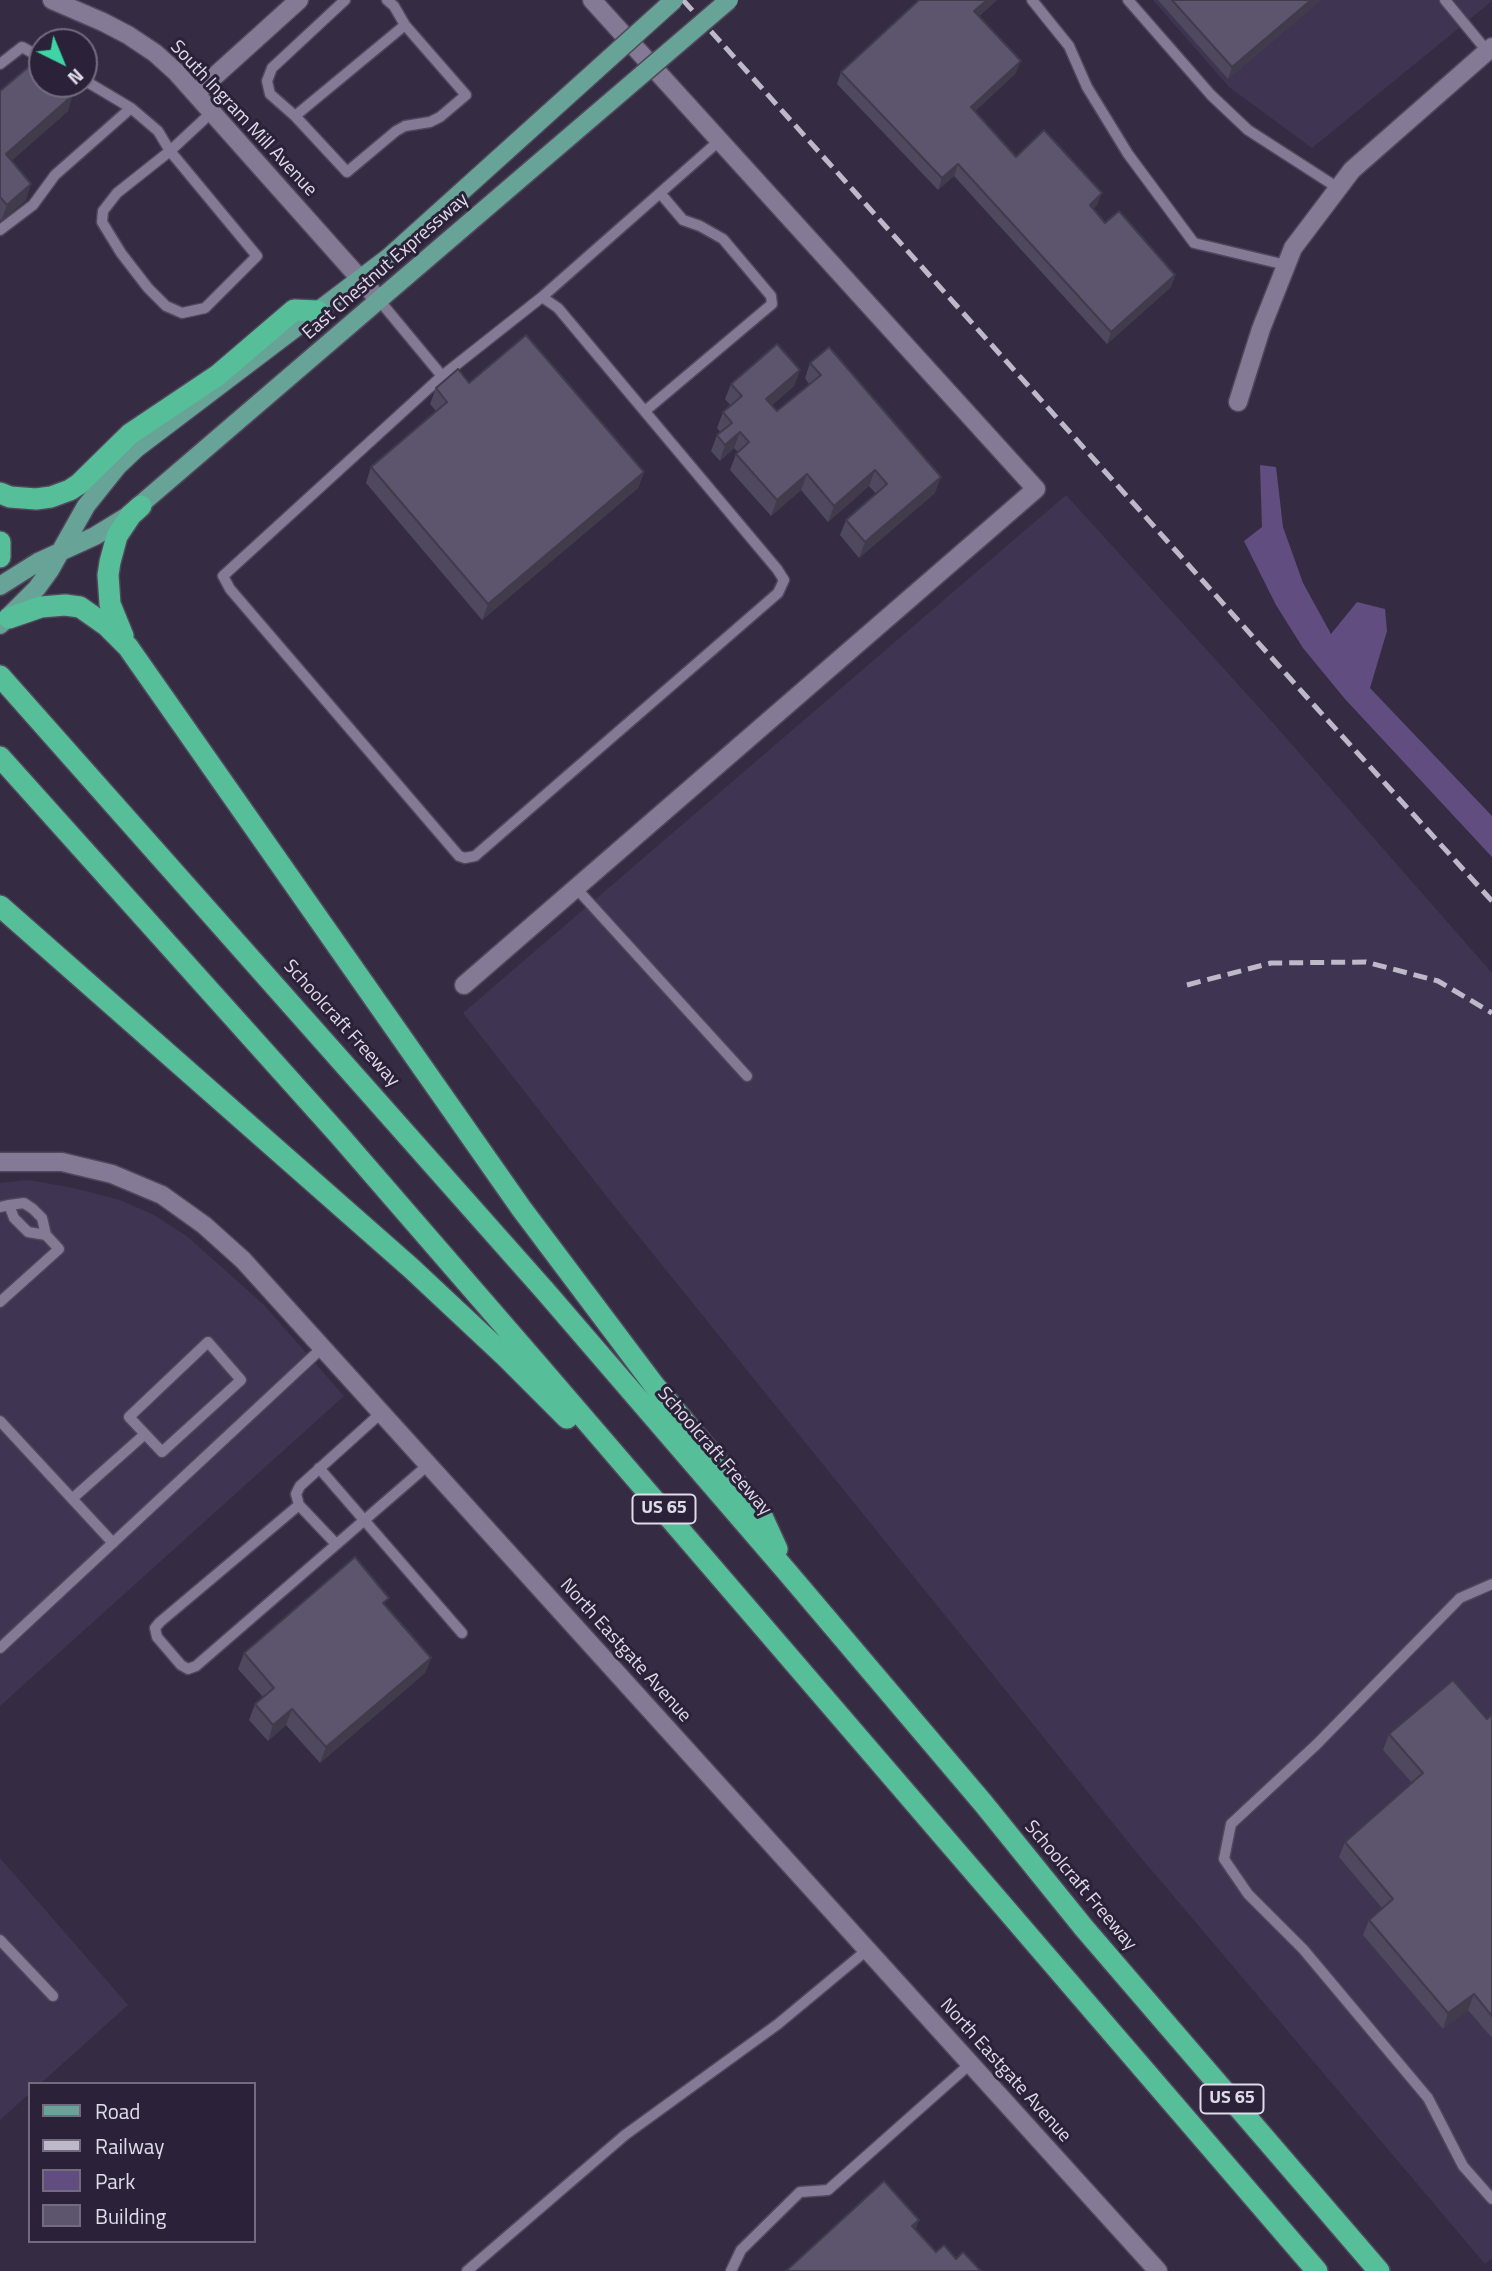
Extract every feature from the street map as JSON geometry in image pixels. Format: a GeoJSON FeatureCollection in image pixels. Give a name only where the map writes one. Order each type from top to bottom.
{"type":"FeatureCollection","features":[{"type":"Feature","properties":{"kind":"highway"},"geometry":{"type":"LineString","coordinates":[[0,493],[10,497],[36,499],[70,490],[130,434],[218,375],[294,310],[317,311]]}},
{"type":"Feature","properties":{"kind":"highway"},"geometry":{"type":"LineString","coordinates":[[128,647],[110,604],[108,575],[117,536],[141,506]]}},
{"type":"Feature","properties":{"kind":"highway"},"geometry":{"type":"LineString","coordinates":[[0,542],[0,558]]}},
{"type":"Feature","properties":{"kind":"highway"},"geometry":{"type":"LineString","coordinates":[[4,622],[41,607],[80,607],[107,626],[128,647],[542,1238],[654,1385],[761,1514],[788,1573]]}},
{"type":"Feature","properties":{"kind":"highway","name":"Schoolcraft Freeway"},"geometry":{"type":"LineString","coordinates":[[4,681],[366,1087],[788,1573],[983,1802],[1084,1928],[1379,2271]]}},
{"type":"Feature","properties":{"kind":"highway","name":"US 65"},"geometry":{"type":"LineString","coordinates":[[0,757],[338,1135],[764,1625],[1317,2271]]}},
{"type":"Feature","properties":{"kind":"highway"},"geometry":{"type":"LineString","coordinates":[[0,906],[459,1311],[551,1401],[764,1625]]}},
{"type":"Feature","properties":{"kind":"main road","name":"East Chestnut Expressway"},"geometry":{"type":"LineString","coordinates":[[4,622],[37,587],[86,506],[136,448],[389,257],[674,0]]}},
{"type":"Feature","properties":{"kind":"main road","name":"East Chestnut Expressway"},"geometry":{"type":"LineString","coordinates":[[0,586],[61,551],[103,532],[141,506],[729,0]]}},
{"type":"Feature","properties":{"kind":"street","name":"South Ingram Mill Avenue"},"geometry":{"type":"LineString","coordinates":[[51,0],[103,22],[155,53],[197,93],[379,300]]}},
{"type":"Feature","properties":{"kind":"street"},"geometry":{"type":"LineString","coordinates":[[197,93],[299,0]]}},
{"type":"Feature","properties":{"kind":"street"},"geometry":{"type":"LineString","coordinates":[[464,985],[1036,489],[592,0]]}},
{"type":"Feature","properties":{"kind":"street"},"geometry":{"type":"LineString","coordinates":[[1238,402],[1261,329],[1293,248],[1352,170],[1490,49]]}},
{"type":"Feature","properties":{"kind":"street","name":"North Eastgate Avenue"},"geometry":{"type":"LineString","coordinates":[[0,1161],[62,1162],[112,1174],[162,1195],[204,1225],[243,1260],[1158,2271]]}},
{"type":"Feature","properties":{"kind":"lane"},"geometry":{"type":"LineString","coordinates":[[345,0],[272,68],[267,81],[270,93],[347,172],[396,131],[440,117],[466,95],[405,25],[394,6],[387,0]]}},
{"type":"Feature","properties":{"kind":"lane"},"geometry":{"type":"LineString","coordinates":[[1032,0],[1069,46],[1087,87],[1128,154],[1194,243],[1286,265]]}},
{"type":"Feature","properties":{"kind":"lane"},"geometry":{"type":"LineString","coordinates":[[1128,0],[1211,95],[1248,130],[1338,188]]}},
{"type":"Feature","properties":{"kind":"lane"},"geometry":{"type":"LineString","coordinates":[[1446,0],[1490,49]]}},
{"type":"Feature","properties":{"kind":"lane"},"geometry":{"type":"LineString","coordinates":[[295,116],[405,25]]}},
{"type":"Feature","properties":{"kind":"lane"},"geometry":{"type":"LineString","coordinates":[[0,64],[22,47],[28,50]]}},
{"type":"Feature","properties":{"kind":"lane"},"geometry":{"type":"LineString","coordinates":[[98,88],[131,108],[158,131],[170,151],[257,256],[221,295],[205,308],[182,313],[166,306],[148,288],[121,253],[102,222],[103,211],[117,193],[170,151],[212,111]]}},
{"type":"Feature","properties":{"kind":"lane"},"geometry":{"type":"LineString","coordinates":[[0,230],[33,205],[55,175],[131,108]]}},
{"type":"Feature","properties":{"kind":"lane"},"geometry":{"type":"LineString","coordinates":[[542,297],[558,308],[784,580],[778,593],[475,856],[465,858],[458,856],[230,589],[223,576],[442,376],[542,297],[719,141]]}},
{"type":"Feature","properties":{"kind":"lane"},"geometry":{"type":"LineString","coordinates":[[645,411],[772,304],[771,296],[723,239],[683,220],[660,193]]}},
{"type":"Feature","properties":{"kind":"lane"},"geometry":{"type":"LineString","coordinates":[[379,300],[442,376]]}},
{"type":"Feature","properties":{"kind":"lane"},"geometry":{"type":"LineString","coordinates":[[576,888],[747,1076]]}},
{"type":"Feature","properties":{"kind":"lane"},"geometry":{"type":"LineString","coordinates":[[0,1302],[59,1249],[46,1235],[42,1218],[33,1209],[24,1203],[4,1206]]}},
{"type":"Feature","properties":{"kind":"lane"},"geometry":{"type":"LineString","coordinates":[[4,1206],[28,1232],[46,1235]]}},
{"type":"Feature","properties":{"kind":"lane"},"geometry":{"type":"LineString","coordinates":[[208,1342],[241,1380],[162,1452],[145,1434],[129,1417],[208,1342]]}},
{"type":"Feature","properties":{"kind":"lane"},"geometry":{"type":"LineString","coordinates":[[0,1648],[322,1348]]}},
{"type":"Feature","properties":{"kind":"lane"},"geometry":{"type":"LineString","coordinates":[[336,1545],[299,1506],[296,1494],[300,1486],[381,1413]]}},
{"type":"Feature","properties":{"kind":"lane"},"geometry":{"type":"LineString","coordinates":[[0,1421],[113,1543]]}},
{"type":"Feature","properties":{"kind":"lane"},"geometry":{"type":"LineString","coordinates":[[73,1498],[145,1434]]}},
{"type":"Feature","properties":{"kind":"lane"},"geometry":{"type":"LineString","coordinates":[[299,1506],[155,1628],[156,1637],[181,1665],[188,1669],[196,1666],[428,1465]]}},
{"type":"Feature","properties":{"kind":"lane"},"geometry":{"type":"LineString","coordinates":[[319,1468],[462,1633]]}},
{"type":"Feature","properties":{"kind":"lane"},"geometry":{"type":"LineString","coordinates":[[1492,1584],[1461,1598],[1317,1744],[1231,1824],[1224,1859],[1248,1894],[1303,1949],[1428,2098],[1463,2166],[1492,2199]]}},
{"type":"Feature","properties":{"kind":"lane"},"geometry":{"type":"LineString","coordinates":[[0,1940],[53,1996]]}},
{"type":"Feature","properties":{"kind":"lane"},"geometry":{"type":"LineString","coordinates":[[467,2271],[625,2135],[778,2024],[867,1950]]}},
{"type":"Feature","properties":{"kind":"lane"},"geometry":{"type":"LineString","coordinates":[[731,2271],[741,2250],[800,2192],[828,2190],[970,2064]]}},
{"type":"Feature","properties":{"kind":"shaded area"},"geometry":{"type":"Polygon","coordinates":[[[1153,0],[1492,1],[1312,148],[1229,87],[1153,0]]]}},
{"type":"Feature","properties":{"kind":"shaded area"},"geometry":{"type":"Polygon","coordinates":[[[1066,495],[1274,724],[1492,973],[1492,2258],[1485,2264],[1137,1853],[611,1202],[463,1013],[1066,495]]]}},
{"type":"Feature","properties":{"kind":"shaded area"},"geometry":{"type":"Polygon","coordinates":[[[28,1180],[120,1200],[154,1215],[188,1237],[264,1305],[344,1396],[0,1706],[0,1183],[28,1180]]]}},
{"type":"Feature","properties":{"kind":"shaded area"},"geometry":{"type":"Polygon","coordinates":[[[0,1858],[128,2005],[42,2082],[28,2082],[28,2095],[0,2120],[0,1858]]]}},
{"type":"Feature","properties":{"kind":"green space"},"geometry":{"type":"Polygon","coordinates":[[[1260,465],[1276,467],[1283,527],[1303,583],[1331,634],[1357,602],[1385,609],[1387,631],[1370,688],[1492,816],[1492,857],[1345,699],[1303,648],[1276,605],[1244,541],[1262,527],[1260,465]]]}},
{"type":"Feature","properties":{"kind":"building"},"geometry":{"type":"Polygon","coordinates":[[[919,0],[987,0],[974,11],[1021,61],[971,107],[1016,157],[1044,130],[1102,193],[1090,205],[1105,223],[1119,211],[1175,275],[1111,332],[958,164],[942,178],[841,72],[919,0]]]}},
{"type":"Feature","properties":{"kind":"building"},"geometry":{"type":"Polygon","coordinates":[[[1172,0],[1311,0],[1232,67],[1172,0]]]}},
{"type":"Feature","properties":{"kind":"building"},"geometry":{"type":"Polygon","coordinates":[[[28,67],[28,98],[70,98],[6,154],[31,184],[7,205],[0,197],[0,91],[28,67]]]}},
{"type":"Feature","properties":{"kind":"building"},"geometry":{"type":"Polygon","coordinates":[[[526,335],[644,472],[488,604],[371,467],[447,402],[436,388],[458,369],[469,383],[526,335]]]}},
{"type":"Feature","properties":{"kind":"building"},"geometry":{"type":"Polygon","coordinates":[[[777,344],[800,370],[766,399],[777,411],[821,375],[810,363],[829,347],[941,477],[865,542],[846,520],[887,484],[875,470],[834,506],[807,474],[777,500],[736,454],[749,442],[740,432],[725,445],[717,435],[732,423],[723,412],[742,396],[731,384],[777,344]]]}},
{"type":"Feature","properties":{"kind":"building"},"geometry":{"type":"Polygon","coordinates":[[[355,1557],[389,1598],[383,1603],[431,1658],[326,1747],[292,1709],[273,1725],[255,1704],[274,1688],[244,1653],[355,1557]]]}},
{"type":"Feature","properties":{"kind":"building"},"geometry":{"type":"Polygon","coordinates":[[[1453,1680],[1487,1719],[1492,1714],[1492,2016],[1474,1994],[1448,2013],[1369,1920],[1393,1899],[1345,1842],[1423,1773],[1389,1734],[1453,1680]]]}},
{"type":"Feature","properties":{"kind":"building"},"geometry":{"type":"Polygon","coordinates":[[[884,2181],[919,2220],[912,2226],[936,2252],[944,2245],[956,2259],[963,2252],[981,2271],[786,2271],[884,2181]]]}},
{"type":"Feature","properties":{"kind":"railway"},"geometry":{"type":"LineString","coordinates":[[683,0],[1492,901]]}},
{"type":"Feature","properties":{"kind":"railway"},"geometry":{"type":"LineString","coordinates":[[1187,985],[1271,963],[1366,962],[1438,981],[1492,1013]]}}]}
